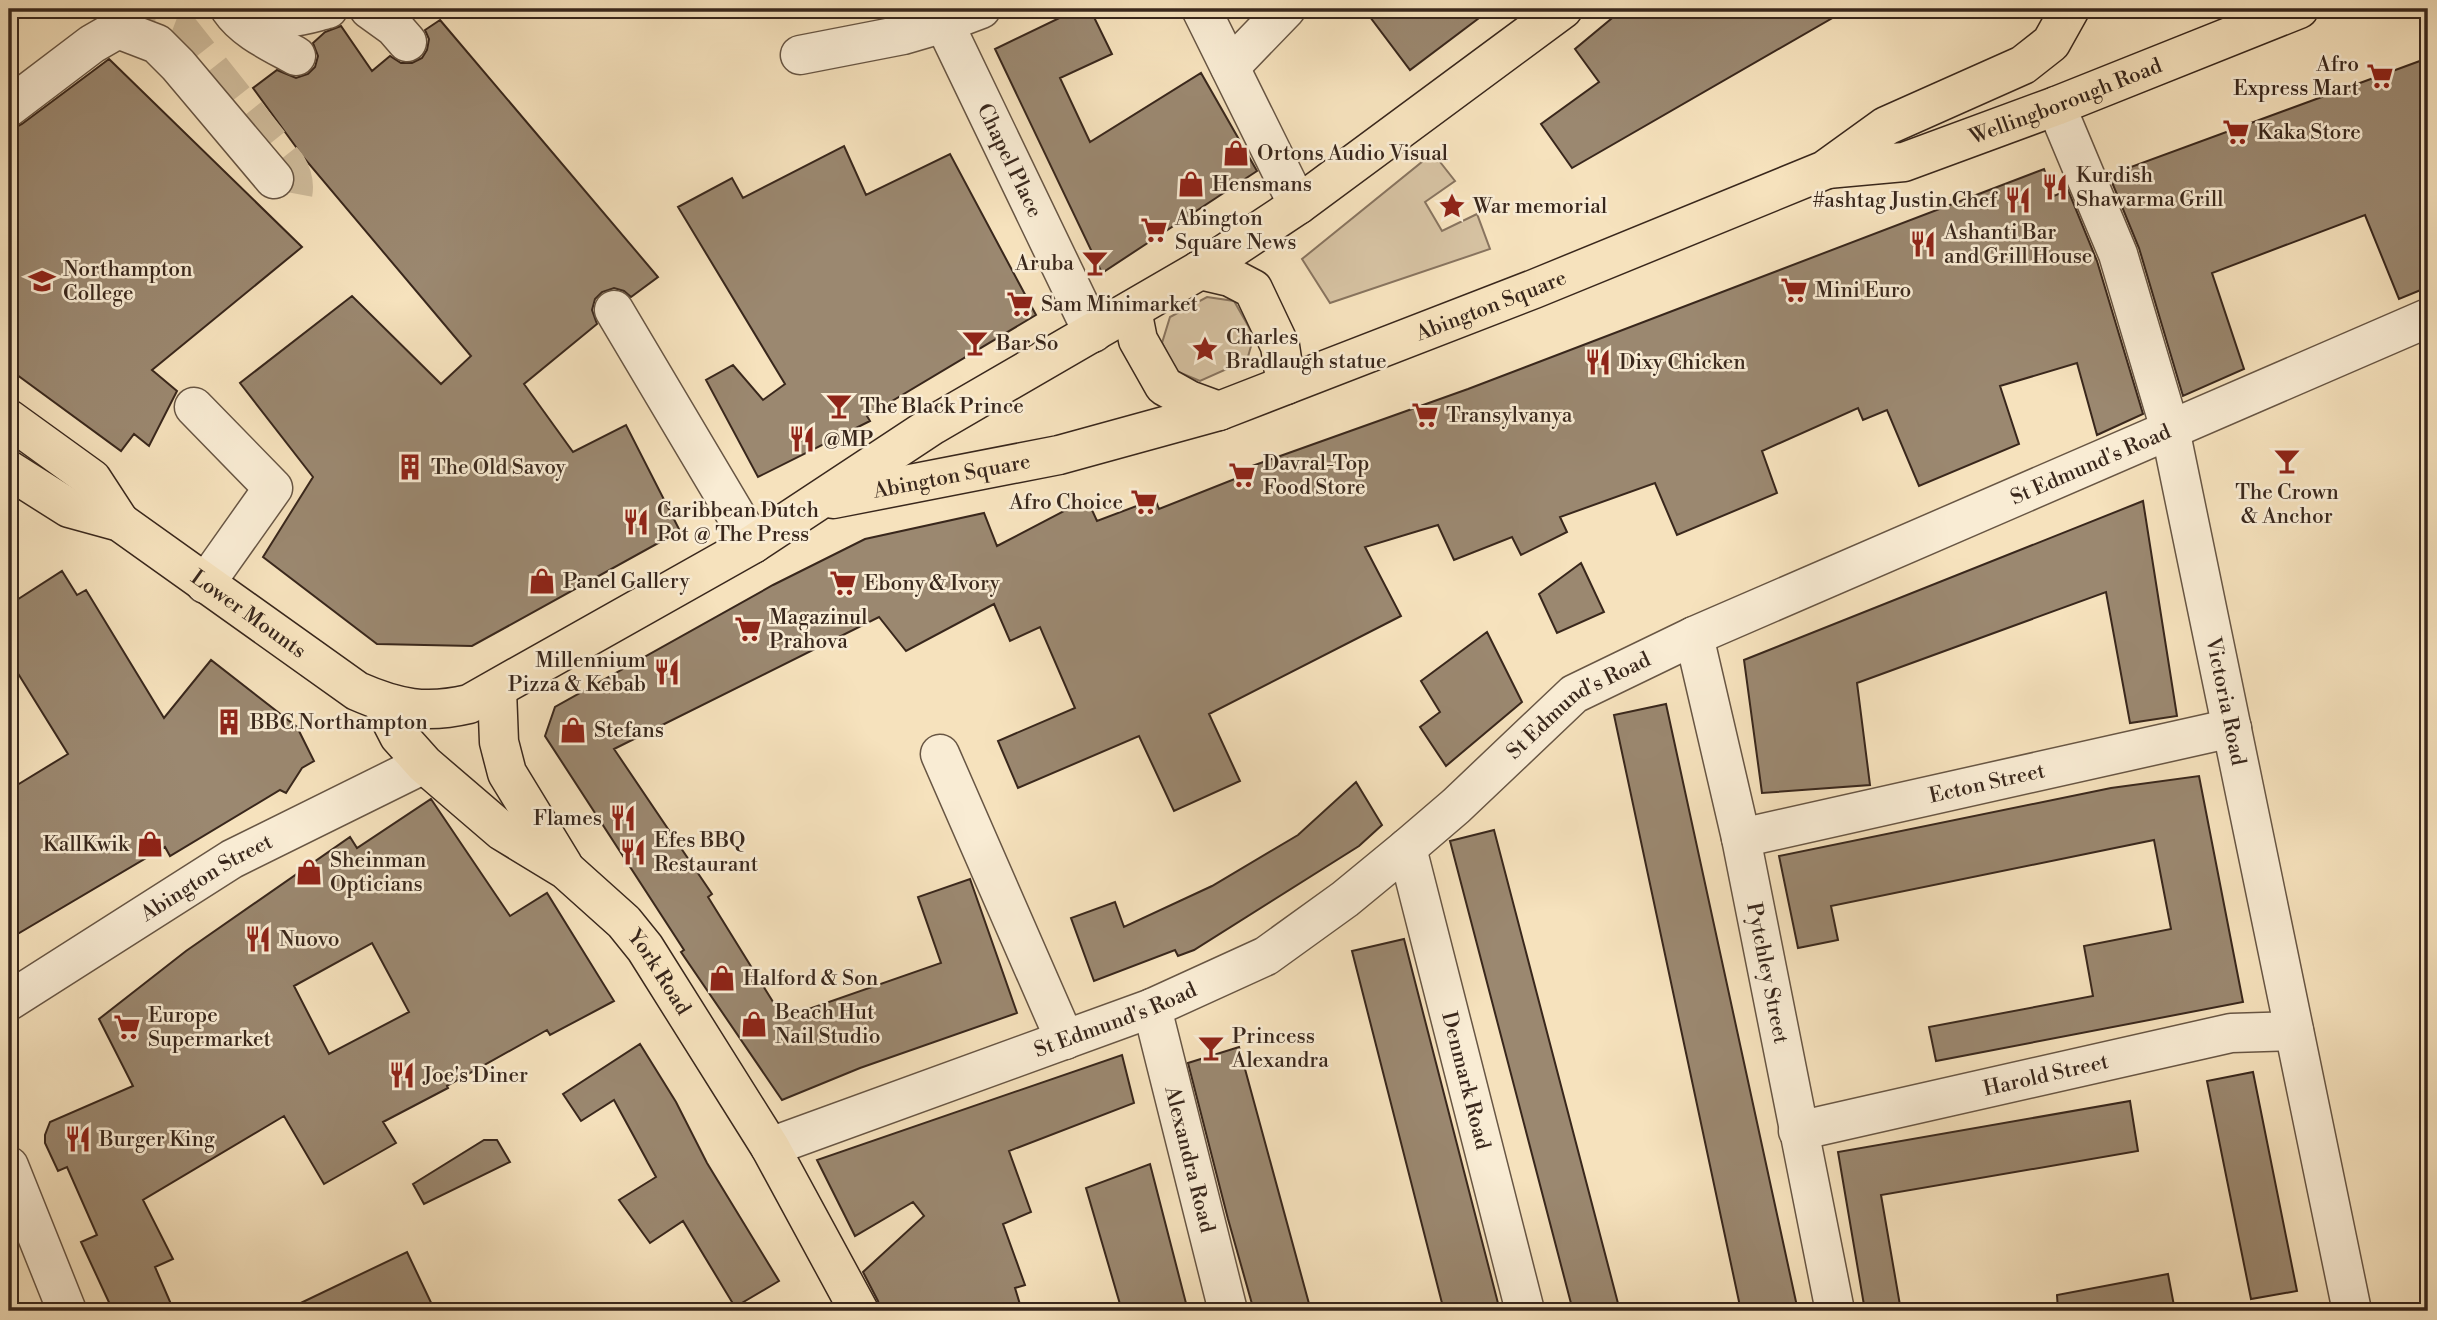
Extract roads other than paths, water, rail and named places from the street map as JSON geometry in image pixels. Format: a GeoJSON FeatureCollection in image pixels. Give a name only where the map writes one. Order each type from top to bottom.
{"type":"FeatureCollection","features":[{"type":"Feature","properties":{"kind":"main road","name":"Abington Square"},"geometry":{"type":"LineString","coordinates":[[381,701],[436,711],[470,704],[753,544],[933,425],[1200,270],[1298,205],[1563,9]]}},
{"type":"Feature","properties":{"kind":"main road","name":"Abington Square"},"geometry":{"type":"LineString","coordinates":[[817,502],[1059,455],[1219,411],[1534,289],[1825,170],[1886,126],[2023,65],[2051,43],[2070,9]]}},
{"type":"Feature","properties":{"kind":"main road","name":"Wellingborough Road"},"geometry":{"type":"LineString","coordinates":[[1825,170],[1904,162],[2056,106],[2299,9]]}},
{"type":"Feature","properties":{"kind":"main road"},"geometry":{"type":"LineString","coordinates":[[1200,270],[1230,277],[1253,289],[1280,346],[1286,385]]}},
{"type":"Feature","properties":{"kind":"main road"},"geometry":{"type":"LineString","coordinates":[[1132,310],[1138,340],[1164,386],[1189,400],[1219,411]]}},
{"type":"Feature","properties":{"kind":"main road","name":"Lower Mounts"},"geometry":{"type":"LineString","coordinates":[[9,419],[92,479],[120,522]]}},
{"type":"Feature","properties":{"kind":"main road","name":"Lower Mounts"},"geometry":{"type":"LineString","coordinates":[[9,470],[69,508],[120,522],[357,691],[381,701]]}},
{"type":"Feature","properties":{"kind":"main road"},"geometry":{"type":"LineString","coordinates":[[497,690],[499,743],[507,773],[565,870]]}},
{"type":"Feature","properties":{"kind":"main road","name":"York Road"},"geometry":{"type":"LineString","coordinates":[[381,701],[395,730],[424,764],[502,831],[565,870],[624,922],[645,948],[770,1147],[859,1311]]}},
{"type":"Feature","properties":{"kind":"street"},"geometry":{"type":"LineString","coordinates":[[230,9],[237,18],[262,37],[296,56]]}},
{"type":"Feature","properties":{"kind":"street"},"geometry":{"type":"LineString","coordinates":[[267,9],[271,13],[291,17],[328,9]]}},
{"type":"Feature","properties":{"kind":"street"},"geometry":{"type":"LineString","coordinates":[[369,9],[394,27],[407,43]]}},
{"type":"Feature","properties":{"kind":"street"},"geometry":{"type":"LineString","coordinates":[[800,55],[903,35],[981,9]]}},
{"type":"Feature","properties":{"kind":"street"},"geometry":{"type":"LineString","coordinates":[[1201,9],[1298,205]]}},
{"type":"Feature","properties":{"kind":"street"},"geometry":{"type":"LineString","coordinates":[[1230,67],[1286,9]]}},
{"type":"Feature","properties":{"kind":"street","name":"Chapel Place"},"geometry":{"type":"LineString","coordinates":[[944,23],[1093,333]]}},
{"type":"Feature","properties":{"kind":"street"},"geometry":{"type":"LineString","coordinates":[[9,107],[92,44],[118,29],[157,44],[178,65],[274,179]]}},
{"type":"Feature","properties":{"kind":"street","name":"Victoria Road"},"geometry":{"type":"LineString","coordinates":[[2056,106],[2118,254],[2170,429],[2352,1311]]}},
{"type":"Feature","properties":{"kind":"street"},"geometry":{"type":"LineString","coordinates":[[614,310],[753,544]]}},
{"type":"Feature","properties":{"kind":"street","name":"St Edmund's Road"},"geometry":{"type":"LineString","coordinates":[[770,1147],[1152,1008],[1266,956],[1345,899],[1408,848],[1574,694],[1695,636],[2428,318]]}},
{"type":"Feature","properties":{"kind":"street"},"geometry":{"type":"LineString","coordinates":[[194,407],[273,488],[205,584]]}},
{"type":"Feature","properties":{"kind":"street","name":"Pytchley Street"},"geometry":{"type":"LineString","coordinates":[[1695,636],[1741,838],[1835,1311]]}},
{"type":"Feature","properties":{"kind":"street","name":"Ecton Street"},"geometry":{"type":"LineString","coordinates":[[1741,838],[2232,728]]}},
{"type":"Feature","properties":{"kind":"street"},"geometry":{"type":"LineString","coordinates":[[940,754],[1065,1040]]}},
{"type":"Feature","properties":{"kind":"street","name":"Abington Street"},"geometry":{"type":"LineString","coordinates":[[9,1001],[232,859],[412,770]]}},
{"type":"Feature","properties":{"kind":"street","name":"Denmark Road"},"geometry":{"type":"LineString","coordinates":[[1408,848],[1525,1311]]}},
{"type":"Feature","properties":{"kind":"street","name":"Alexandra Road"},"geometry":{"type":"LineString","coordinates":[[1152,1008],[1228,1311]]}},
{"type":"Feature","properties":{"kind":"street","name":"Harold Street"},"geometry":{"type":"LineString","coordinates":[[1798,1131],[2231,1033],[2294,1031]]}},
{"type":"Feature","properties":{"kind":"street"},"geometry":{"type":"LineString","coordinates":[[9,1166],[67,1311]]}},
{"type":"Feature","properties":{"kind":"tunnel"},"geometry":{"type":"LineString","coordinates":[[118,29],[149,22],[180,30],[287,165],[294,183],[291,202]]}},
{"type":"Feature","properties":{"kind":"place","name":"Afro Express Mart"},"geometry":{"type":"Point","coordinates":[2380,76]}},
{"type":"Feature","properties":{"kind":"place","name":"Kaka Store"},"geometry":{"type":"Point","coordinates":[2236,132]}},
{"type":"Feature","properties":{"kind":"place","name":"Ortons Audio Visual"},"geometry":{"type":"Point","coordinates":[1236,153]}},
{"type":"Feature","properties":{"kind":"place","name":"Hensmans"},"geometry":{"type":"Point","coordinates":[1191,184]}},
{"type":"Feature","properties":{"kind":"place","name":"Kurdish Shawarma Grill"},"geometry":{"type":"Point","coordinates":[2055,187]}},
{"type":"Feature","properties":{"kind":"place","name":"#ashtag Justin Chef"},"geometry":{"type":"Point","coordinates":[2018,200]}},
{"type":"Feature","properties":{"kind":"place","name":"War memorial"},"geometry":{"type":"Point","coordinates":[1452,206]}},
{"type":"Feature","properties":{"kind":"place","name":"Abington Square News"},"geometry":{"type":"Point","coordinates":[1154,230]}},
{"type":"Feature","properties":{"kind":"place","name":"Ashanti Bar and Grill House"},"geometry":{"type":"Point","coordinates":[1923,244]}},
{"type":"Feature","properties":{"kind":"place","name":"Aruba"},"geometry":{"type":"Point","coordinates":[1095,263]}},
{"type":"Feature","properties":{"kind":"place","name":"Northampton College"},"geometry":{"type":"Point","coordinates":[42,281]}},
{"type":"Feature","properties":{"kind":"place","name":"Mini Euro"},"geometry":{"type":"Point","coordinates":[1794,290]}},
{"type":"Feature","properties":{"kind":"place","name":"Sam Minimarket"},"geometry":{"type":"Point","coordinates":[1020,304]}},
{"type":"Feature","properties":{"kind":"place","name":"Bar So"},"geometry":{"type":"Point","coordinates":[975,343]}},
{"type":"Feature","properties":{"kind":"place","name":"Charles Bradlaugh statue"},"geometry":{"type":"Point","coordinates":[1205,349]}},
{"type":"Feature","properties":{"kind":"place","name":"Dixy Chicken"},"geometry":{"type":"Point","coordinates":[1598,362]}},
{"type":"Feature","properties":{"kind":"place","name":"The Black Prince"},"geometry":{"type":"Point","coordinates":[839,406]}},
{"type":"Feature","properties":{"kind":"place","name":"Transylvanya"},"geometry":{"type":"Point","coordinates":[1425,415]}},
{"type":"Feature","properties":{"kind":"place","name":"@MP"},"geometry":{"type":"Point","coordinates":[802,439]}},
{"type":"Feature","properties":{"kind":"place","name":"The Crown & Anchor"},"geometry":{"type":"Point","coordinates":[2287,461]}},
{"type":"Feature","properties":{"kind":"place","name":"The Old Savoy"},"geometry":{"type":"Point","coordinates":[410,467]}},
{"type":"Feature","properties":{"kind":"place","name":"Davral-Top Food Store"},"geometry":{"type":"Point","coordinates":[1242,475]}},
{"type":"Feature","properties":{"kind":"place","name":"Afro Choice"},"geometry":{"type":"Point","coordinates":[1144,502]}},
{"type":"Feature","properties":{"kind":"place","name":"Caribbean Dutch Pot @ The Press"},"geometry":{"type":"Point","coordinates":[636,522]}},
{"type":"Feature","properties":{"kind":"place","name":"Panel Gallery"},"geometry":{"type":"Point","coordinates":[542,581]}},
{"type":"Feature","properties":{"kind":"place","name":"Ebony & Ivory"},"geometry":{"type":"Point","coordinates":[843,583]}},
{"type":"Feature","properties":{"kind":"place","name":"Magazinul Prahova"},"geometry":{"type":"Point","coordinates":[748,629]}},
{"type":"Feature","properties":{"kind":"place","name":"Millennium Pizza & Kebab"},"geometry":{"type":"Point","coordinates":[667,672]}},
{"type":"Feature","properties":{"kind":"place","name":"BBC Northampton"},"geometry":{"type":"Point","coordinates":[229,722]}},
{"type":"Feature","properties":{"kind":"place","name":"Stefans"},"geometry":{"type":"Point","coordinates":[573,730]}},
{"type":"Feature","properties":{"kind":"place","name":"Flames"},"geometry":{"type":"Point","coordinates":[623,818]}},
{"type":"Feature","properties":{"kind":"place","name":"KallKwik"},"geometry":{"type":"Point","coordinates":[150,844]}},
{"type":"Feature","properties":{"kind":"place","name":"Efes BBQ Restaurant"},"geometry":{"type":"Point","coordinates":[633,852]}},
{"type":"Feature","properties":{"kind":"place","name":"Sheinman Opticians"},"geometry":{"type":"Point","coordinates":[309,872]}},
{"type":"Feature","properties":{"kind":"place","name":"Nuovo"},"geometry":{"type":"Point","coordinates":[258,939]}},
{"type":"Feature","properties":{"kind":"place","name":"Halford & Son"},"geometry":{"type":"Point","coordinates":[722,978]}},
{"type":"Feature","properties":{"kind":"place","name":"Beach Hut Nail Studio"},"geometry":{"type":"Point","coordinates":[754,1024]}},
{"type":"Feature","properties":{"kind":"place","name":"Europe Supermarket"},"geometry":{"type":"Point","coordinates":[127,1027]}},
{"type":"Feature","properties":{"kind":"place","name":"Princess Alexandra"},"geometry":{"type":"Point","coordinates":[1211,1048]}},
{"type":"Feature","properties":{"kind":"place","name":"Joe's Diner"},"geometry":{"type":"Point","coordinates":[402,1075]}},
{"type":"Feature","properties":{"kind":"place","name":"Burger King"},"geometry":{"type":"Point","coordinates":[78,1139]}}]}
